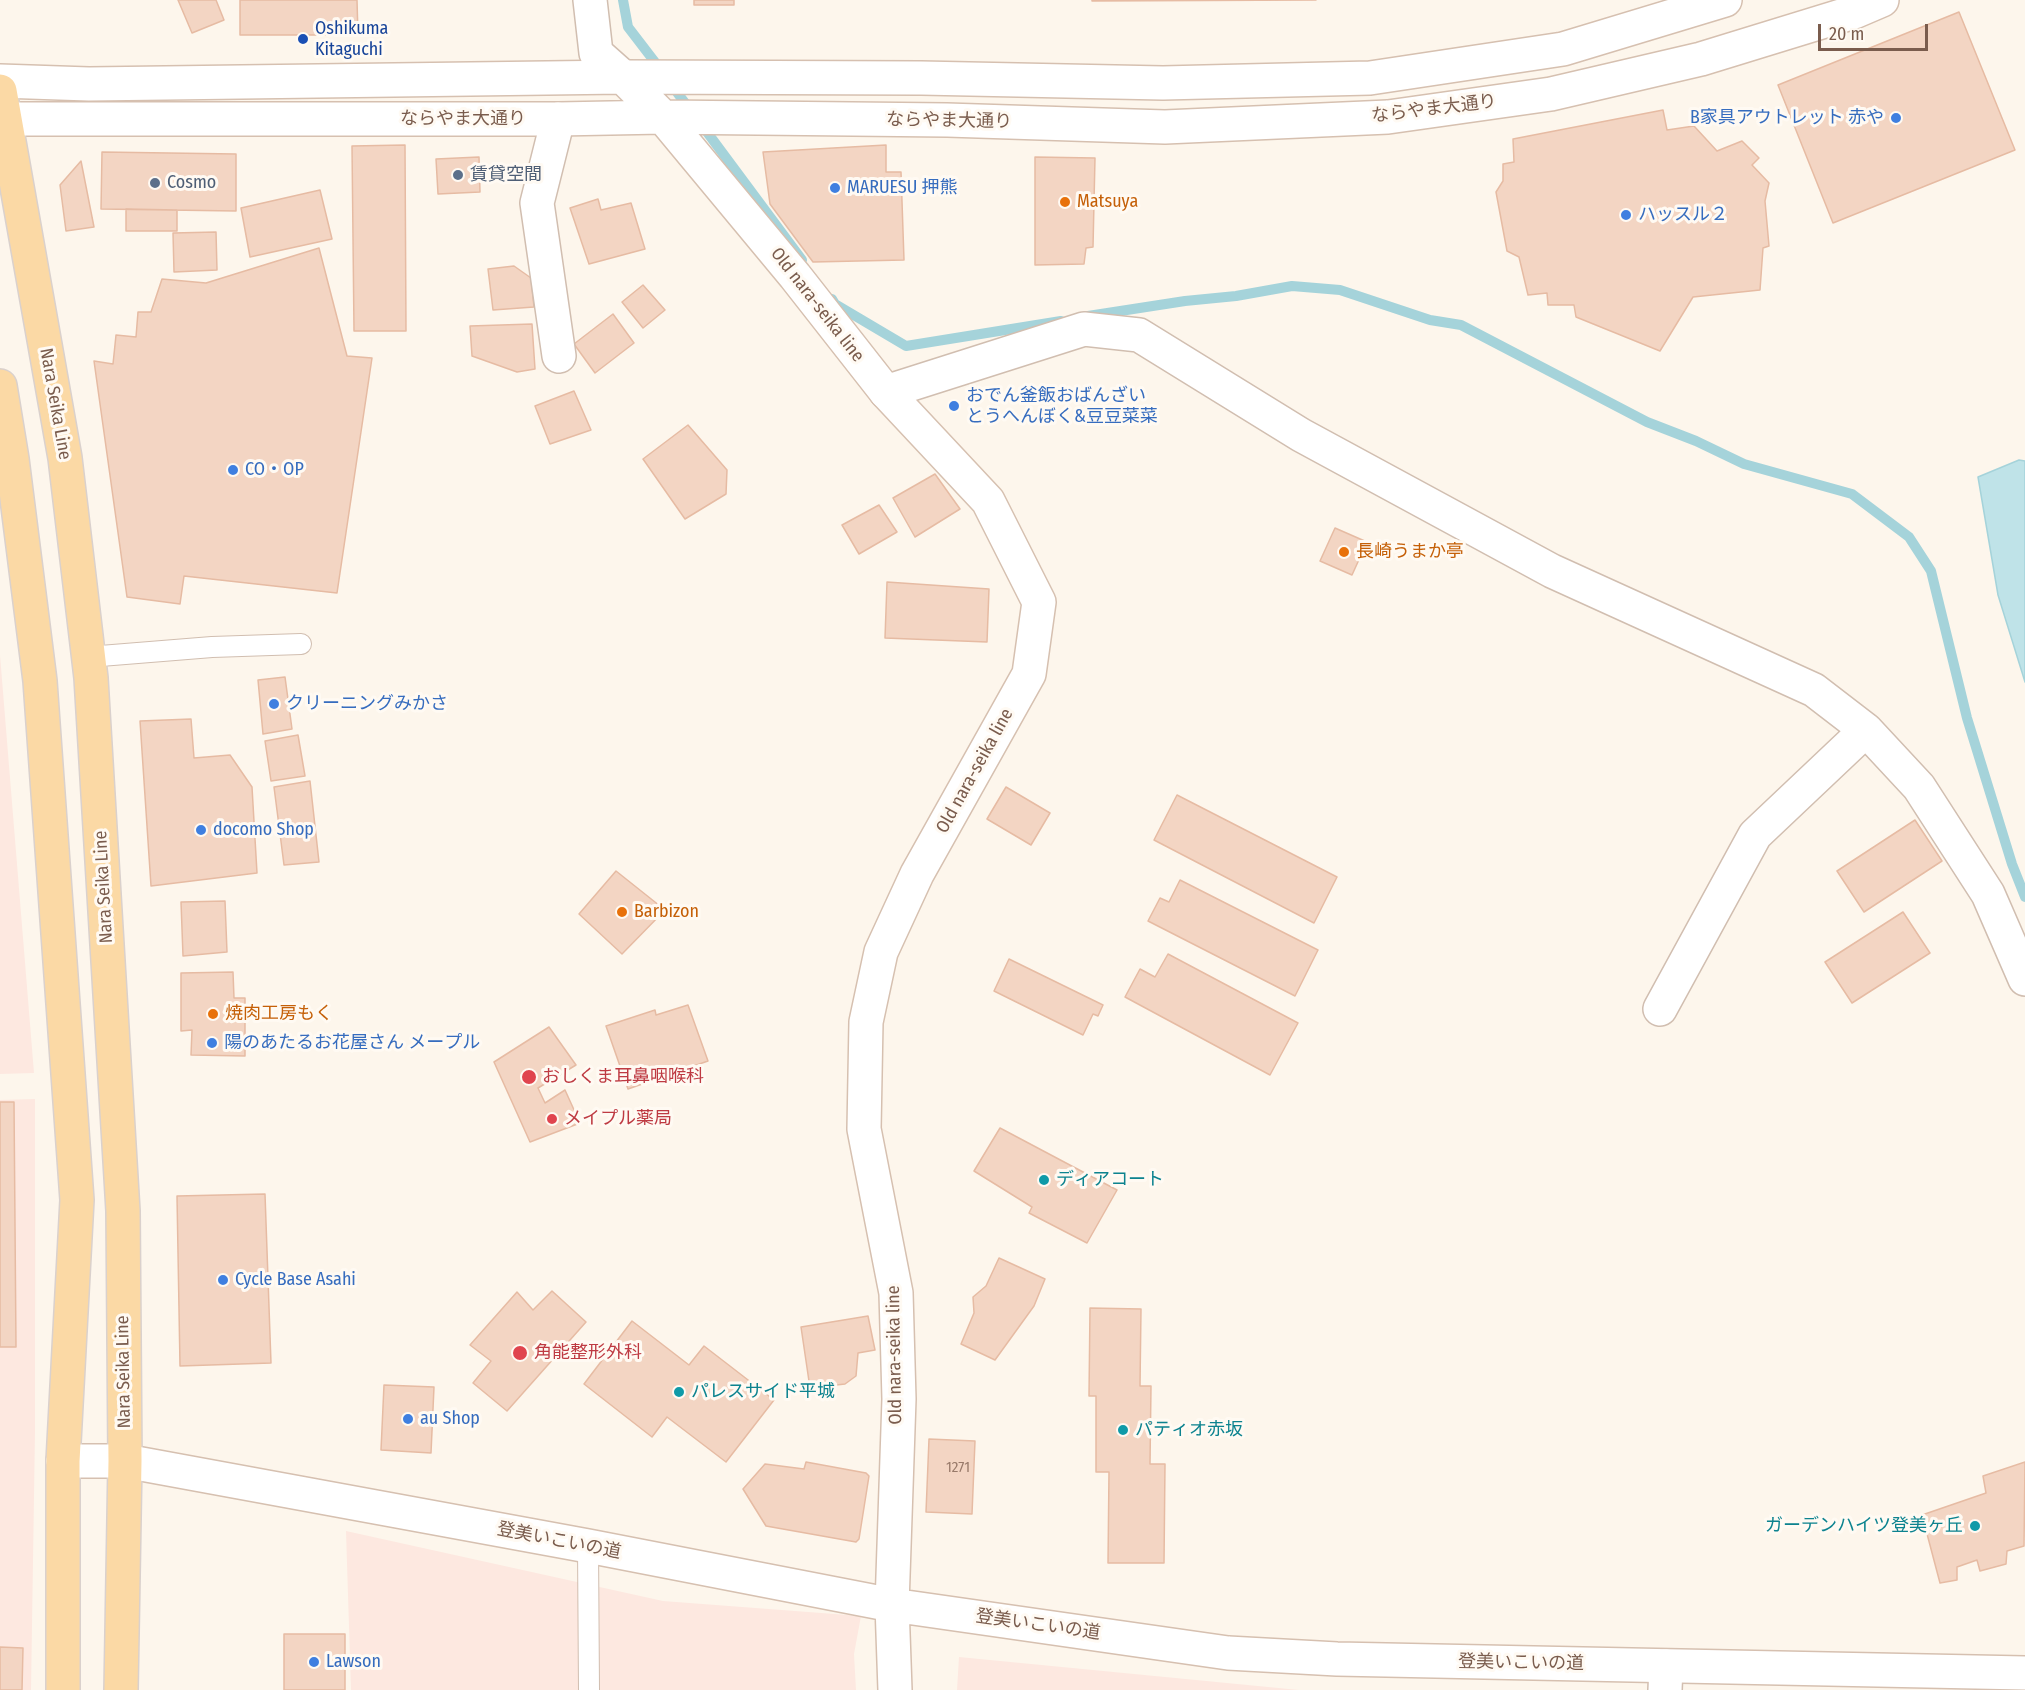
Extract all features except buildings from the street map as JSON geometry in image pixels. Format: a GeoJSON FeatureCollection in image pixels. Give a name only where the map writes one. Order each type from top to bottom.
{"type":"FeatureCollection","features":[{"type":"Feature","properties":{"kind":"main road","name":"Nara Seika Line"},"geometry":{"type":"LineString","coordinates":[[2,110],[66,458],[92,690],[123,1211],[125,1461],[121,1690]]}},
{"type":"Feature","properties":{"kind":"main road"},"geometry":{"type":"LineString","coordinates":[[0,386],[12,459],[40,681],[77,1200],[63,1461],[63,1690]]}},
{"type":"Feature","properties":{"kind":"street","name":"Old nara-seika line"},"geometry":{"type":"LineString","coordinates":[[590,0],[596,53],[663,117],[787,266],[886,392],[988,501],[1039,602],[1029,674],[917,874],[881,952],[866,1022],[864,1129],[896,1293],[899,1399],[892,1605],[895,1690]]}},
{"type":"Feature","properties":{"kind":"street"},"geometry":{"type":"LineString","coordinates":[[0,81],[89,84],[623,77],[921,78],[1163,83],[1370,78],[1563,49],[1725,0]]}},
{"type":"Feature","properties":{"kind":"street","name":"ならやま大通り"},"geometry":{"type":"LineString","coordinates":[[2,110],[558,119],[663,117],[947,120],[1165,127],[1388,117],[1551,94],[1678,64],[1854,12],[1882,0]]}},
{"type":"Feature","properties":{"kind":"street"},"geometry":{"type":"LineString","coordinates":[[558,119],[537,203],[559,356]]}},
{"type":"Feature","properties":{"kind":"street"},"geometry":{"type":"LineString","coordinates":[[886,392],[1084,329],[1139,334],[1322,447],[1552,572],[1814,690],[1866,730],[1919,787],[1988,894],[2025,979]]}},
{"type":"Feature","properties":{"kind":"street"},"geometry":{"type":"LineString","coordinates":[[1660,1008],[1755,835],[1866,730]]}},
{"type":"Feature","properties":{"kind":"street","name":"登美いこいの道"},"geometry":{"type":"LineString","coordinates":[[63,1461],[125,1461],[588,1546],[892,1605],[1228,1653],[1666,1678],[2025,1673]]}},
{"type":"Feature","properties":{"kind":"lane"},"geometry":{"type":"LineString","coordinates":[[88,657],[212,647],[301,644]]}},
{"type":"Feature","properties":{"kind":"lane"},"geometry":{"type":"LineString","coordinates":[[588,1546],[589,1690]]}},
{"type":"Feature","properties":{"kind":"shaded area"},"geometry":{"type":"Polygon","coordinates":[[[0,655],[34,1073],[0,1074],[0,655]]]}},
{"type":"Feature","properties":{"kind":"shaded area"},"geometry":{"type":"Polygon","coordinates":[[[35,1099],[35,1432],[31,1690],[0,1690],[0,1100],[35,1099]]]}},
{"type":"Feature","properties":{"kind":"shaded area"},"geometry":{"type":"Polygon","coordinates":[[[346,1531],[663,1601],[861,1616],[854,1654],[856,1690],[351,1690],[346,1531]]]}},
{"type":"Feature","properties":{"kind":"shaded area"},"geometry":{"type":"Polygon","coordinates":[[[959,1657],[1299,1690],[957,1690],[959,1657]]]}},
{"type":"Feature","properties":{"kind":"water"},"geometry":{"type":"Polygon","coordinates":[[[2019,460],[2025,461],[2025,682],[1998,595],[1978,477],[2019,460]]]}},
{"type":"Feature","properties":{"kind":"waterway"},"geometry":{"type":"LineString","coordinates":[[623,0],[628,27],[661,70]]}},
{"type":"Feature","properties":{"kind":"waterway"},"geometry":{"type":"LineString","coordinates":[[670,83],[691,111]]}},
{"type":"Feature","properties":{"kind":"waterway"},"geometry":{"type":"LineString","coordinates":[[701,124],[802,260]]}},
{"type":"Feature","properties":{"kind":"waterway"},"geometry":{"type":"LineString","coordinates":[[1088,316],[1292,286],[1340,290],[1430,320],[1461,325],[1647,422],[1696,441],[1744,464],[1852,494],[1909,537],[1931,571],[1967,718],[2012,864],[2025,897]]}},
{"type":"Feature","properties":{"kind":"waterway"},"geometry":{"type":"LineString","coordinates":[[832,299],[835,304],[906,346],[1061,321]]}},
{"type":"Feature","properties":{"kind":"place","name":"Oshikuma Kitaguchi"},"geometry":{"type":"Point","coordinates":[303,39]}},
{"type":"Feature","properties":{"kind":"place","name":"B家具アウトレット 赤や"},"geometry":{"type":"Point","coordinates":[1896,118]}},
{"type":"Feature","properties":{"kind":"place","name":"賃貸空間"},"geometry":{"type":"Point","coordinates":[458,175]}},
{"type":"Feature","properties":{"kind":"place","name":"Cosmo"},"geometry":{"type":"Point","coordinates":[155,183]}},
{"type":"Feature","properties":{"kind":"place","name":"MARUESU 押熊"},"geometry":{"type":"Point","coordinates":[835,188]}},
{"type":"Feature","properties":{"kind":"place","name":"Matsuya"},"geometry":{"type":"Point","coordinates":[1065,202]}},
{"type":"Feature","properties":{"kind":"place","name":"ハッスル２"},"geometry":{"type":"Point","coordinates":[1626,215]}},
{"type":"Feature","properties":{"kind":"place","name":"おでん釜飯おばんざい とうへんぼく&豆豆菜菜"},"geometry":{"type":"Point","coordinates":[954,406]}},
{"type":"Feature","properties":{"kind":"place","name":"CO・OP"},"geometry":{"type":"Point","coordinates":[233,470]}},
{"type":"Feature","properties":{"kind":"place","name":"長崎うまか亭"},"geometry":{"type":"Point","coordinates":[1344,552]}},
{"type":"Feature","properties":{"kind":"place","name":"クリーニングみかさ"},"geometry":{"type":"Point","coordinates":[274,704]}},
{"type":"Feature","properties":{"kind":"place","name":"docomo Shop"},"geometry":{"type":"Point","coordinates":[201,830]}},
{"type":"Feature","properties":{"kind":"place","name":"Barbizon"},"geometry":{"type":"Point","coordinates":[622,912]}},
{"type":"Feature","properties":{"kind":"place","name":"焼肉工房もく"},"geometry":{"type":"Point","coordinates":[213,1014]}},
{"type":"Feature","properties":{"kind":"place","name":"陽のあたるお花屋さん メープル"},"geometry":{"type":"Point","coordinates":[212,1043]}},
{"type":"Feature","properties":{"kind":"place","name":"おしくま耳鼻咽喉科"},"geometry":{"type":"Point","coordinates":[529,1077]}},
{"type":"Feature","properties":{"kind":"place","name":"メイプル薬局"},"geometry":{"type":"Point","coordinates":[552,1119]}},
{"type":"Feature","properties":{"kind":"place","name":"ディアコート"},"geometry":{"type":"Point","coordinates":[1044,1180]}},
{"type":"Feature","properties":{"kind":"place","name":"Cycle Base Asahi"},"geometry":{"type":"Point","coordinates":[223,1280]}},
{"type":"Feature","properties":{"kind":"place","name":"角能整形外科"},"geometry":{"type":"Point","coordinates":[520,1353]}},
{"type":"Feature","properties":{"kind":"place","name":"パレスサイド平城"},"geometry":{"type":"Point","coordinates":[679,1392]}},
{"type":"Feature","properties":{"kind":"place","name":"au Shop"},"geometry":{"type":"Point","coordinates":[408,1419]}},
{"type":"Feature","properties":{"kind":"place","name":"パティオ赤坂"},"geometry":{"type":"Point","coordinates":[1123,1430]}},
{"type":"Feature","properties":{"kind":"place","name":"ガーデンハイツ登美ヶ丘"},"geometry":{"type":"Point","coordinates":[1975,1526]}},
{"type":"Feature","properties":{"kind":"place","name":"Lawson"},"geometry":{"type":"Point","coordinates":[314,1662]}}]}
